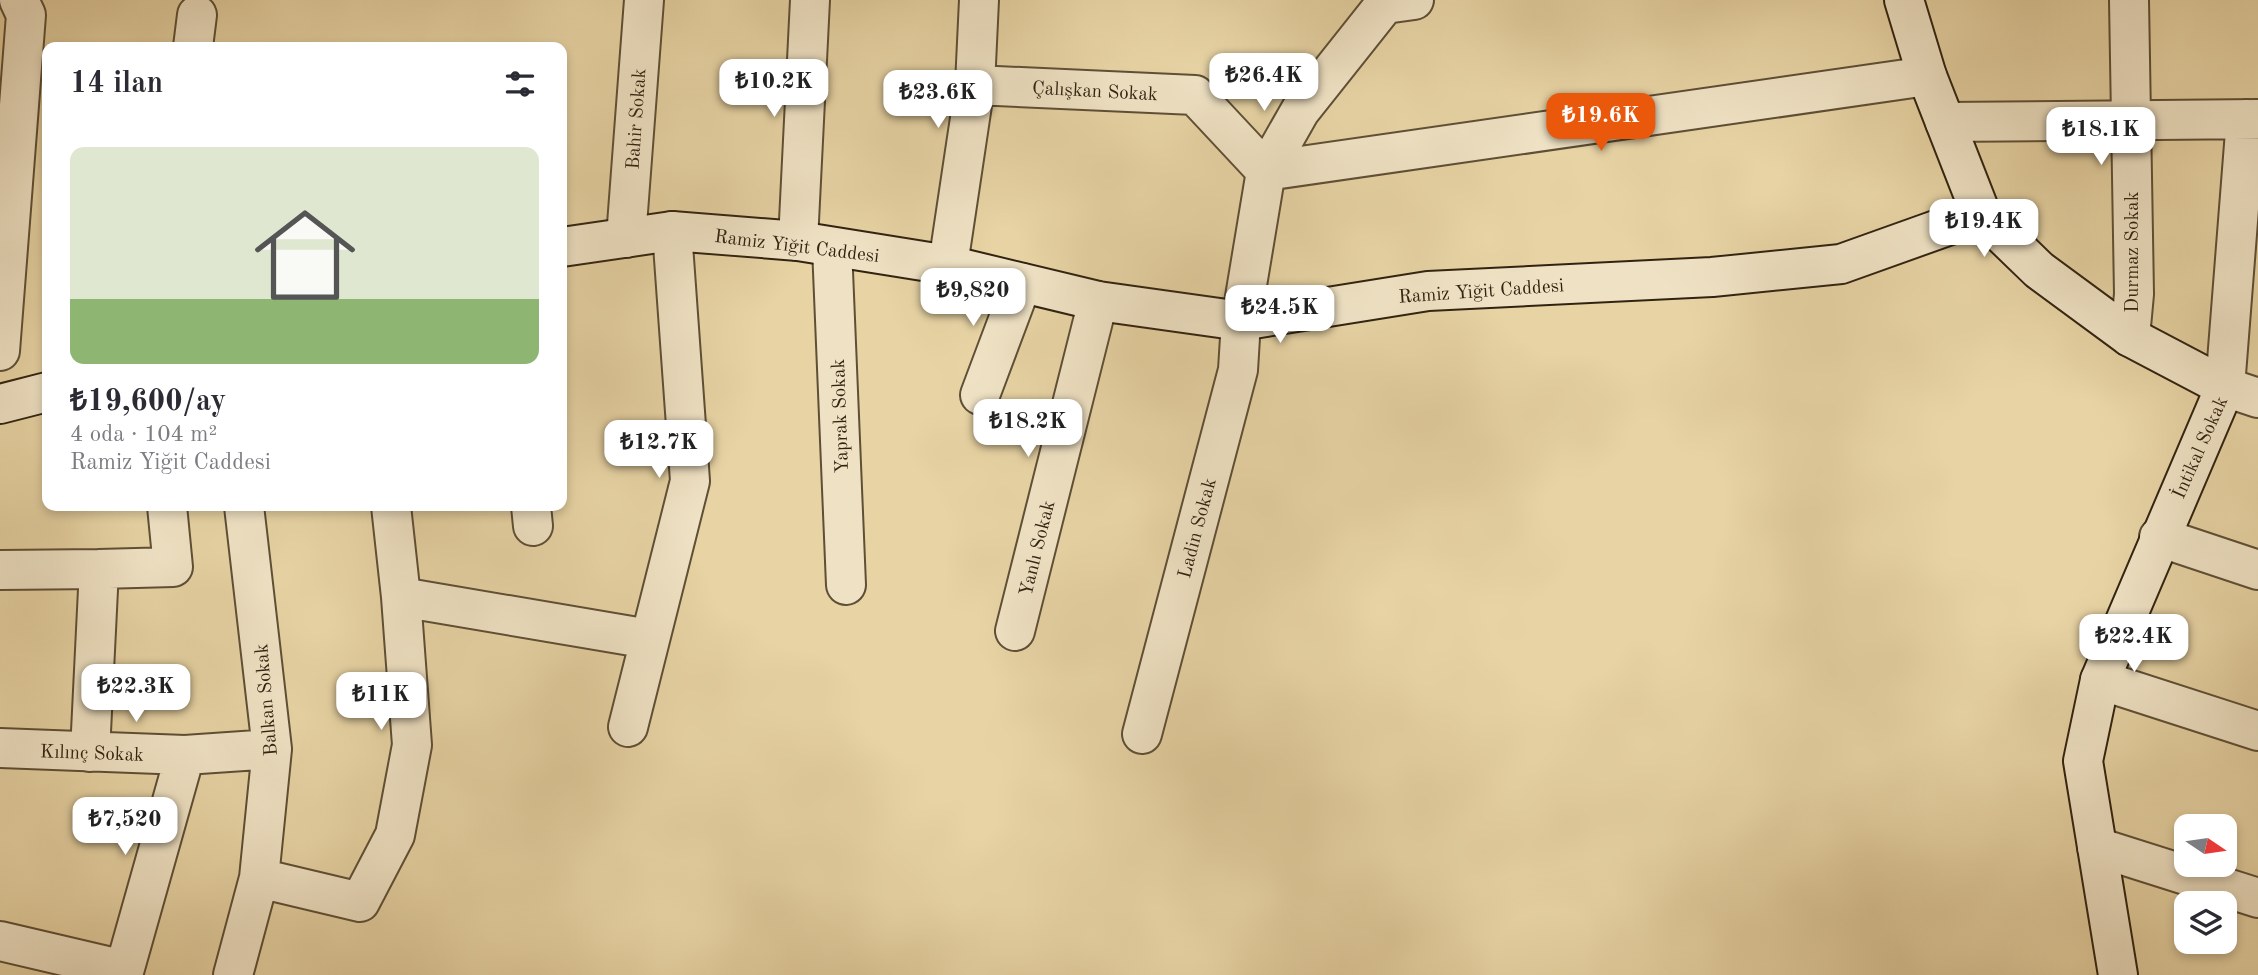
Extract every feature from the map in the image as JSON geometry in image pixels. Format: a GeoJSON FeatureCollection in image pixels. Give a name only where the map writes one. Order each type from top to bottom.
{"type":"FeatureCollection","features":[{"type":"Feature","properties":{"kind":"street"},"geometry":{"type":"LineString","coordinates":[[0,351],[26,15],[19,0]]}},
{"type":"Feature","properties":{"kind":"street","name":"Bahir Sokak"},"geometry":{"type":"LineString","coordinates":[[626,238],[644,0]]}},
{"type":"Feature","properties":{"kind":"street","name":"Yaprak Sokak"},"geometry":{"type":"LineString","coordinates":[[810,0],[815,244],[846,585]]}},
{"type":"Feature","properties":{"kind":"street"},"geometry":{"type":"LineString","coordinates":[[947,265],[975,85],[979,0]]}},
{"type":"Feature","properties":{"kind":"street","name":"İntikal Sokak"},"geometry":{"type":"LineString","coordinates":[[1905,0],[1927,76],[1981,214],[2039,270],[2130,337],[2242,393],[2159,537],[2100,680],[2083,761],[2118,975]]}},
{"type":"Feature","properties":{"kind":"street","name":"Durmaz Sokak"},"geometry":{"type":"LineString","coordinates":[[2129,0],[2134,294],[2130,337]]}},
{"type":"Feature","properties":{"kind":"street"},"geometry":{"type":"LineString","coordinates":[[1241,321],[1266,172],[1300,111],[1396,1]]}},
{"type":"Feature","properties":{"kind":"street"},"geometry":{"type":"LineString","coordinates":[[1266,172],[1927,76]]}},
{"type":"Feature","properties":{"kind":"street","name":"Çalışkan Sokak"},"geometry":{"type":"LineString","coordinates":[[975,85],[1195,95],[1266,172]]}},
{"type":"Feature","properties":{"kind":"street"},"geometry":{"type":"LineString","coordinates":[[1945,122],[2252,119],[2242,393]]}},
{"type":"Feature","properties":{"kind":"street","name":"Ramiz Yiğit Caddesi"},"geometry":{"type":"LineString","coordinates":[[567,246],[673,231],[815,244],[947,265],[1098,301],[1241,321],[1428,291],[1712,277],[1841,264],[1981,214]]}},
{"type":"Feature","properties":{"kind":"street"},"geometry":{"type":"LineString","coordinates":[[628,727],[690,481],[673,231]]}},
{"type":"Feature","properties":{"kind":"street"},"geometry":{"type":"LineString","coordinates":[[980,395],[1022,283]]}},
{"type":"Feature","properties":{"kind":"street","name":"Yanlı Sokak"},"geometry":{"type":"LineString","coordinates":[[1015,631],[1098,301]]}},
{"type":"Feature","properties":{"kind":"street","name":"Ladin Sokak"},"geometry":{"type":"LineString","coordinates":[[1142,734],[1238,370],[1241,321]]}},
{"type":"Feature","properties":{"kind":"street"},"geometry":{"type":"LineString","coordinates":[[0,404],[42,393]]}},
{"type":"Feature","properties":{"kind":"street"},"geometry":{"type":"LineString","coordinates":[[0,570],[173,568],[167,511]]}},
{"type":"Feature","properties":{"kind":"street","name":"Balkan Sokak"},"geometry":{"type":"LineString","coordinates":[[233,975],[259,878],[272,749],[245,511]]}},
{"type":"Feature","properties":{"kind":"street"},"geometry":{"type":"LineString","coordinates":[[259,878],[360,902],[395,835],[412,745],[392,511]]}},
{"type":"Feature","properties":{"kind":"street"},"geometry":{"type":"LineString","coordinates":[[2159,537],[2258,570]]}},
{"type":"Feature","properties":{"kind":"street"},"geometry":{"type":"LineString","coordinates":[[90,752],[99,569]]}},
{"type":"Feature","properties":{"kind":"street"},"geometry":{"type":"LineString","coordinates":[[401,597],[649,639]]}},
{"type":"Feature","properties":{"kind":"street"},"geometry":{"type":"LineString","coordinates":[[2100,680],[2258,731]]}},
{"type":"Feature","properties":{"kind":"street","name":"Kılınç Sokak"},"geometry":{"type":"LineString","coordinates":[[0,748],[185,755],[272,749]]}},
{"type":"Feature","properties":{"kind":"street"},"geometry":{"type":"LineString","coordinates":[[0,941],[123,972],[185,755]]}},
{"type":"Feature","properties":{"kind":"street"},"geometry":{"type":"LineString","coordinates":[[2097,847],[2258,898]]}}]}
